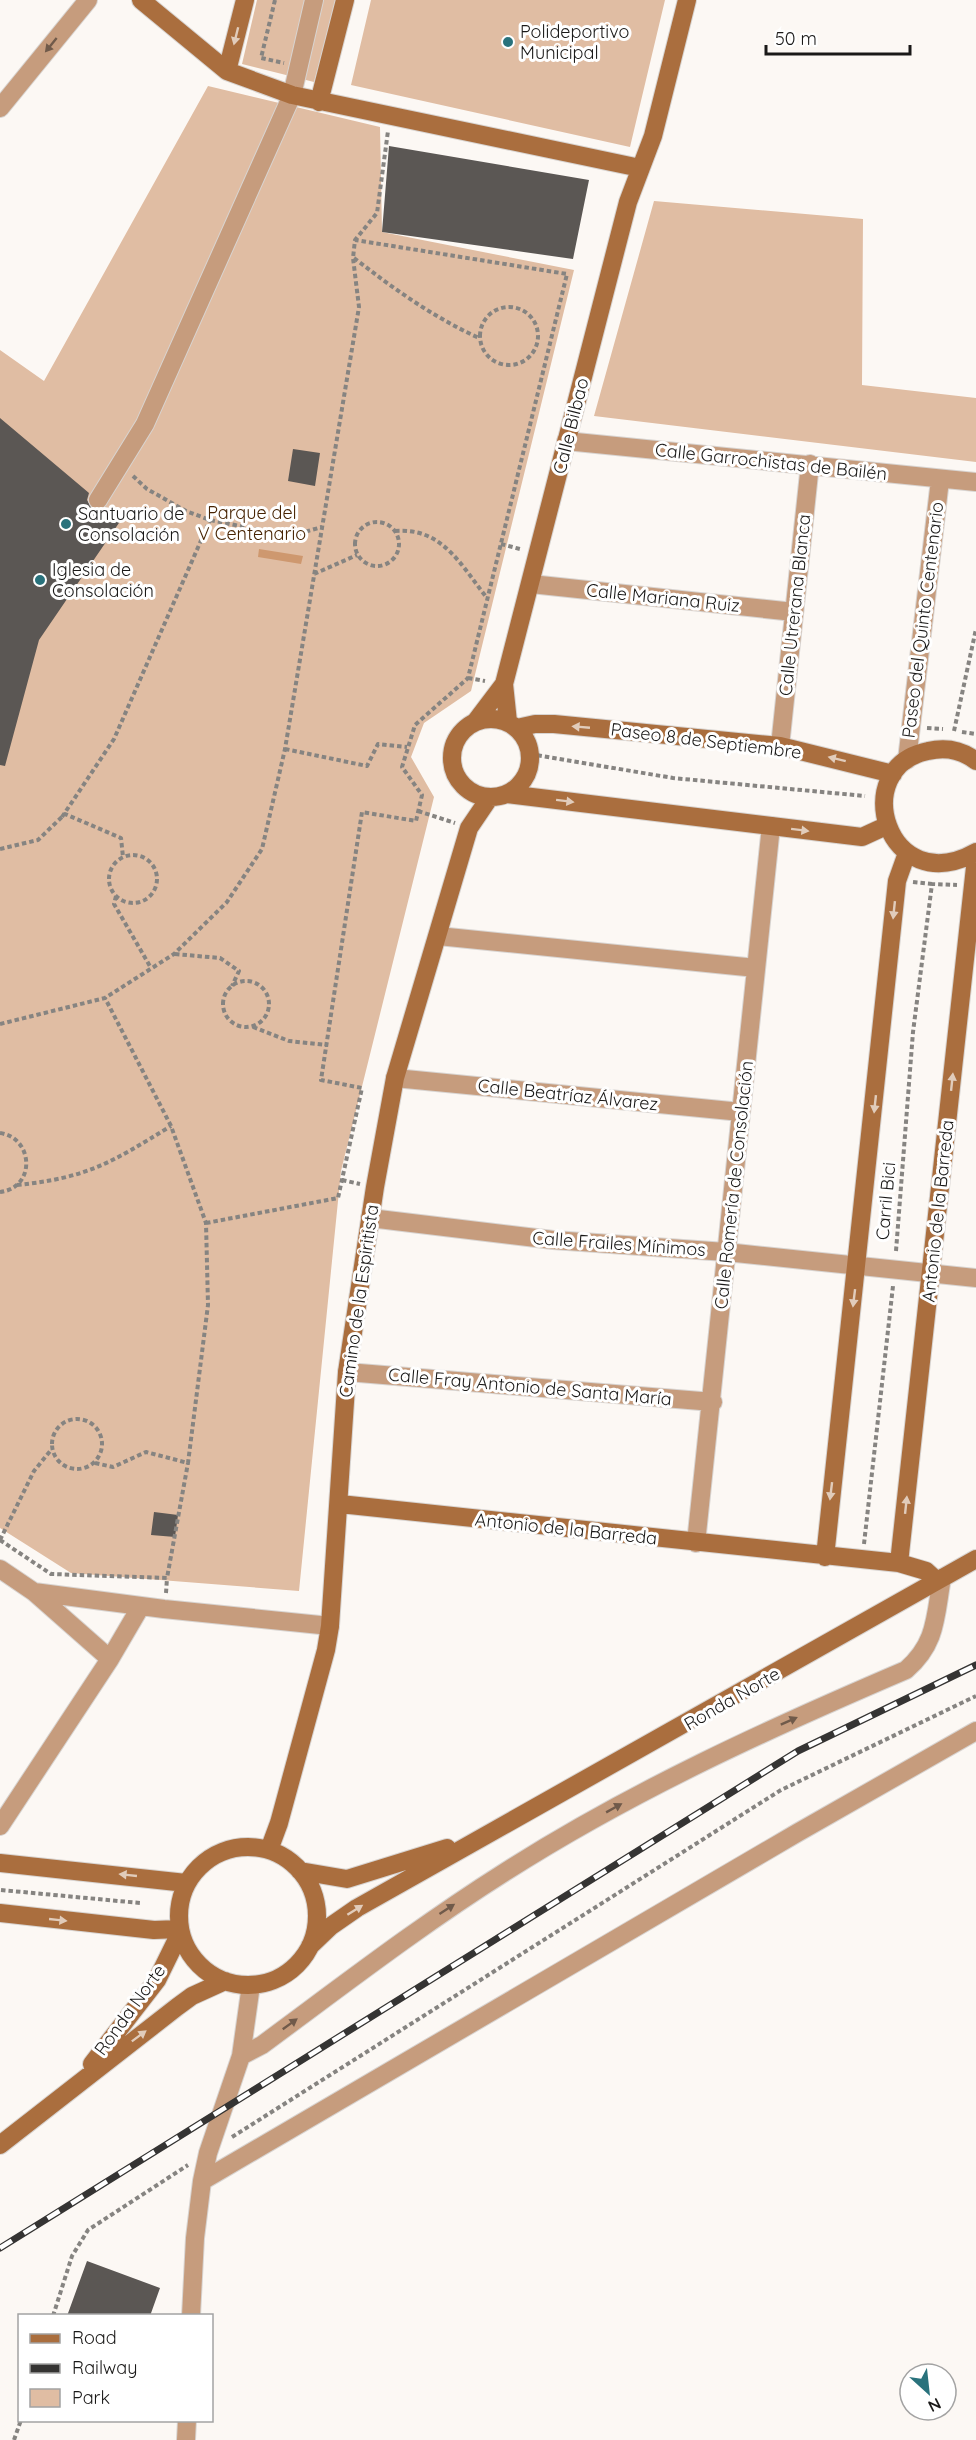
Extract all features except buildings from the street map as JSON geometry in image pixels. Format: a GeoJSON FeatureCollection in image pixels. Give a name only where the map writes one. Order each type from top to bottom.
{"type":"FeatureCollection","features":[{"type":"Feature","properties":{"kind":"street"},"geometry":{"type":"LineString","coordinates":[[0,108],[88,0]]}},
{"type":"Feature","properties":{"kind":"street"},"geometry":{"type":"LineString","coordinates":[[141,0],[227,71],[292,95],[640,168],[653,136],[687,0]]}},
{"type":"Feature","properties":{"kind":"street"},"geometry":{"type":"LineString","coordinates":[[227,71],[244,0]]}},
{"type":"Feature","properties":{"kind":"street"},"geometry":{"type":"LineString","coordinates":[[98,500],[145,424],[292,95],[314,0]]}},
{"type":"Feature","properties":{"kind":"street"},"geometry":{"type":"LineString","coordinates":[[319,102],[345,0]]}},
{"type":"Feature","properties":{"kind":"street","name":"Calle Bilbao"},"geometry":{"type":"LineString","coordinates":[[476,721],[504,684],[628,202],[640,168]]}},
{"type":"Feature","properties":{"kind":"street","name":"Calle Garrochistas de Bailén"},"geometry":{"type":"LineString","coordinates":[[566,441],[976,482]]}},
{"type":"Feature","properties":{"kind":"street","name":"Calle Utrerana Blanca"},"geometry":{"type":"LineString","coordinates":[[780,746],[810,464]]}},
{"type":"Feature","properties":{"kind":"street","name":"Paseo del Quinto Centenario"},"geometry":{"type":"LineString","coordinates":[[907,760],[940,480]]}},
{"type":"Feature","properties":{"kind":"street","name":"Calle Mariana Ruiz"},"geometry":{"type":"LineString","coordinates":[[531,584],[794,612]]}},
{"type":"Feature","properties":{"kind":"street","name":"Calle Bilbao"},"geometry":{"type":"LineString","coordinates":[[504,684],[512,725]]}},
{"type":"Feature","properties":{"kind":"street"},"geometry":{"type":"LineString","coordinates":[[498,796],[518,786],[526,775],[530,754],[525,738],[512,725],[495,718],[476,721],[460,734],[451,752],[455,776],[476,795],[862,837],[886,826]]}},
{"type":"Feature","properties":{"kind":"street","name":"Paseo 8 de Septiembre"},"geometry":{"type":"LineString","coordinates":[[512,725],[554,724],[780,746],[893,774]]}},
{"type":"Feature","properties":{"kind":"street"},"geometry":{"type":"LineString","coordinates":[[976,761],[955,750],[938,748],[922,752],[907,760],[893,774],[886,790],[883,808],[886,826],[894,841],[906,853],[923,861],[942,864],[960,861],[976,852]]}},
{"type":"Feature","properties":{"kind":"street","name":"Camino de la Espiritista"},"geometry":{"type":"LineString","coordinates":[[269,1850],[285,1803],[326,1650],[330,1626],[340,1504],[347,1371],[370,1218],[395,1078],[469,828],[469,790]]}},
{"type":"Feature","properties":{"kind":"street","name":"Camino de la Espiritista"},"geometry":{"type":"LineString","coordinates":[[469,828],[498,796]]}},
{"type":"Feature","properties":{"kind":"street","name":"Calle Romería de Consolación"},"geometry":{"type":"LineString","coordinates":[[696,1544],[713,1402],[726,1252],[771,826]]}},
{"type":"Feature","properties":{"kind":"street"},"geometry":{"type":"LineString","coordinates":[[825,1557],[897,881],[906,853]]}},
{"type":"Feature","properties":{"kind":"street","name":"Antonio de la Barreda"},"geometry":{"type":"LineString","coordinates":[[899,1563],[976,858]]}},
{"type":"Feature","properties":{"kind":"street"},"geometry":{"type":"LineString","coordinates":[[438,936],[756,968]]}},
{"type":"Feature","properties":{"kind":"street","name":"Calle Beatríaz Álvarez"},"geometry":{"type":"LineString","coordinates":[[395,1078],[741,1112]]}},
{"type":"Feature","properties":{"kind":"street","name":"Calle Frailes Mínimos"},"geometry":{"type":"LineString","coordinates":[[370,1218],[553,1240],[726,1252],[976,1278]]}},
{"type":"Feature","properties":{"kind":"street","name":"Calle Fray Antonio de Santa María"},"geometry":{"type":"LineString","coordinates":[[347,1371],[713,1402]]}},
{"type":"Feature","properties":{"kind":"street","name":"Antonio de la Barreda"},"geometry":{"type":"LineString","coordinates":[[340,1504],[696,1544],[899,1563],[926,1571],[939,1580]]}},
{"type":"Feature","properties":{"kind":"street","name":"Ronda Norte"},"geometry":{"type":"LineString","coordinates":[[310,1946],[316,1927],[316,1907],[311,1887],[300,1870],[286,1858],[269,1850],[250,1846],[231,1848],[213,1856],[197,1868],[186,1883],[179,1905],[180,1931],[189,1954],[205,1971],[225,1982],[251,1985],[269,1982],[286,1974],[331,1926],[357,1908],[649,1746],[976,1559]]}},
{"type":"Feature","properties":{"kind":"street"},"geometry":{"type":"LineString","coordinates":[[3,1576],[34,1592],[110,1659]]}},
{"type":"Feature","properties":{"kind":"street"},"geometry":{"type":"LineString","coordinates":[[242,2056],[262,2045],[439,1915],[556,1841],[686,1769],[906,1670],[923,1655],[932,1636],[939,1580]]}},
{"type":"Feature","properties":{"kind":"street"},"geometry":{"type":"LineString","coordinates":[[34,1592],[330,1626]]}},
{"type":"Feature","properties":{"kind":"street"},"geometry":{"type":"LineString","coordinates":[[0,1826],[110,1659],[141,1606]]}},
{"type":"Feature","properties":{"kind":"street"},"geometry":{"type":"LineString","coordinates":[[202,2181],[685,1898],[976,1731]]}},
{"type":"Feature","properties":{"kind":"street","name":"Ronda Norte"},"geometry":{"type":"LineString","coordinates":[[300,1870],[347,1879],[485,1836]]}},
{"type":"Feature","properties":{"kind":"street"},"geometry":{"type":"LineString","coordinates":[[0,1863],[186,1883]]}},
{"type":"Feature","properties":{"kind":"street"},"geometry":{"type":"LineString","coordinates":[[0,1913],[180,1931]]}},
{"type":"Feature","properties":{"kind":"street","name":"Ronda Norte"},"geometry":{"type":"LineString","coordinates":[[76,2084],[157,1980],[180,1931]]}},
{"type":"Feature","properties":{"kind":"street","name":"Ronda Norte"},"geometry":{"type":"LineString","coordinates":[[0,2145],[192,1996],[225,1982]]}},
{"type":"Feature","properties":{"kind":"street"},"geometry":{"type":"LineString","coordinates":[[192,2314],[195,2238],[202,2181],[208,2153],[242,2056],[251,1985]]}},
{"type":"Feature","properties":{"kind":"street"},"geometry":{"type":"LineString","coordinates":[[186,2440],[187,2422]]}},
{"type":"Feature","properties":{"kind":"path"},"geometry":{"type":"LineString","coordinates":[[274,0],[261,58],[299,66]]}},
{"type":"Feature","properties":{"kind":"path"},"geometry":{"type":"LineString","coordinates":[[0,1024],[105,998],[174,954],[227,902],[262,849],[285,749],[359,307],[353,258],[355,240],[377,213],[391,116]]}},
{"type":"Feature","properties":{"kind":"path"},"geometry":{"type":"LineString","coordinates":[[206,1223],[338,1198],[362,1088],[321,1080],[362,812],[416,821],[422,795],[402,767],[407,747],[415,725],[468,678],[567,274],[355,240]]}},
{"type":"Feature","properties":{"kind":"path"},"geometry":{"type":"LineString","coordinates":[[353,258],[400,295],[453,326],[479,338],[489,357],[506,365],[516,364],[533,351],[537,329],[528,314],[519,309],[507,307],[491,312],[484,320],[479,338]]}},
{"type":"Feature","properties":{"kind":"path"},"geometry":{"type":"LineString","coordinates":[[120,464],[147,489],[186,512],[210,520],[290,536],[322,527]]}},
{"type":"Feature","properties":{"kind":"path"},"geometry":{"type":"LineString","coordinates":[[0,849],[38,840],[62,817],[114,739],[210,520]]}},
{"type":"Feature","properties":{"kind":"path"},"geometry":{"type":"LineString","coordinates":[[395,531],[399,545],[391,561],[377,566],[366,564],[357,555],[355,537],[365,525],[381,522],[395,531],[413,529],[446,545],[488,598]]}},
{"type":"Feature","properties":{"kind":"path"},"geometry":{"type":"LineString","coordinates":[[314,575],[357,555]]}},
{"type":"Feature","properties":{"kind":"path"},"geometry":{"type":"LineString","coordinates":[[953,731],[976,629]]}},
{"type":"Feature","properties":{"kind":"path"},"geometry":{"type":"LineString","coordinates":[[912,726],[976,734]]}},
{"type":"Feature","properties":{"kind":"path"},"geometry":{"type":"LineString","coordinates":[[285,749],[367,766],[378,744],[407,747]]}},
{"type":"Feature","properties":{"kind":"path"},"geometry":{"type":"LineString","coordinates":[[530,754],[673,778],[865,796]]}},
{"type":"Feature","properties":{"kind":"path"},"geometry":{"type":"LineString","coordinates":[[418,811],[469,828]]}},
{"type":"Feature","properties":{"kind":"path"},"geometry":{"type":"LineString","coordinates":[[62,817],[65,814],[120,838],[123,857]]}},
{"type":"Feature","properties":{"kind":"path"},"geometry":{"type":"LineString","coordinates":[[138,855],[146,858],[154,867],[156,886],[147,899],[127,902],[116,896],[111,887],[111,871],[123,857],[138,855]]}},
{"type":"Feature","properties":{"kind":"path","name":"Carril Bici"},"geometry":{"type":"LineString","coordinates":[[862,1561],[894,1270],[913,1032],[932,884],[973,886]]}},
{"type":"Feature","properties":{"kind":"path"},"geometry":{"type":"LineString","coordinates":[[116,896],[114,904],[151,968]]}},
{"type":"Feature","properties":{"kind":"path"},"geometry":{"type":"LineString","coordinates":[[174,954],[220,958],[239,971],[224,997],[226,1015],[236,1025],[252,1026],[289,1041],[326,1045]]}},
{"type":"Feature","properties":{"kind":"path"},"geometry":{"type":"LineString","coordinates":[[231,987],[246,982],[254,983],[264,990],[268,997],[266,1017],[252,1026]]}},
{"type":"Feature","properties":{"kind":"path"},"geometry":{"type":"LineString","coordinates":[[94,1463],[102,1447],[93,1425],[85,1421],[66,1421],[59,1426],[51,1450],[34,1471],[0,1540],[51,1574],[167,1578],[188,1463],[208,1305],[206,1223],[171,1126],[105,998]]}},
{"type":"Feature","properties":{"kind":"path"},"geometry":{"type":"LineString","coordinates":[[0,1192],[17,1185],[55,1181],[84,1174],[108,1164],[171,1126]]}},
{"type":"Feature","properties":{"kind":"path"},"geometry":{"type":"LineString","coordinates":[[0,1133],[17,1140],[27,1157],[27,1167],[17,1185]]}},
{"type":"Feature","properties":{"kind":"path"},"geometry":{"type":"LineString","coordinates":[[51,1450],[65,1466],[77,1469],[94,1463],[113,1467],[146,1452],[188,1463]]}},
{"type":"Feature","properties":{"kind":"path"},"geometry":{"type":"LineString","coordinates":[[54,2314],[72,2256],[88,2230],[781,1790],[976,1696]]}},
{"type":"Feature","properties":{"kind":"path"},"geometry":{"type":"LineString","coordinates":[[1,1890],[140,1903]]}},
{"type":"Feature","properties":{"kind":"path"},"geometry":{"type":"LineString","coordinates":[[15,2440],[21,2422]]}},
{"type":"Feature","properties":{"kind":"green space"},"geometry":{"type":"Polygon","coordinates":[[[257,0],[337,0],[314,82],[242,64],[257,0]]]}},
{"type":"Feature","properties":{"kind":"green space","name":"Polideportivo Municipal"},"geometry":{"type":"Polygon","coordinates":[[[371,0],[665,0],[630,147],[351,85],[371,0]]]}},
{"type":"Feature","properties":{"kind":"green space","name":"Parque del V Centenario"},"geometry":{"type":"Polygon","coordinates":[[[208,86],[380,127],[382,232],[574,270],[471,691],[424,723],[411,757],[434,797],[341,1171],[299,1591],[71,1573],[0,1528],[0,350],[44,381],[208,86]]]}},
{"type":"Feature","properties":{"kind":"green space"},"geometry":{"type":"Polygon","coordinates":[[[654,201],[863,219],[862,385],[976,398],[976,462],[594,416],[654,201]]]}},
{"type":"Feature","properties":{"kind":"shaded area"},"geometry":{"type":"Polygon","coordinates":[[[259,549],[303,556],[301,564],[258,557],[259,549]]]}},
{"type":"Feature","properties":{"kind":"railway"},"geometry":{"type":"LineString","coordinates":[[0,2248],[798,1751],[976,1665]]}},
{"type":"Feature","properties":{"kind":"place","name":"Polideportivo Municipal"},"geometry":{"type":"Point","coordinates":[508,42]}},
{"type":"Feature","properties":{"kind":"place","name":"Santuario de Consolación"},"geometry":{"type":"Point","coordinates":[66,524]}},
{"type":"Feature","properties":{"kind":"place","name":"Iglesia de Consolación"},"geometry":{"type":"Point","coordinates":[40,580]}}]}
